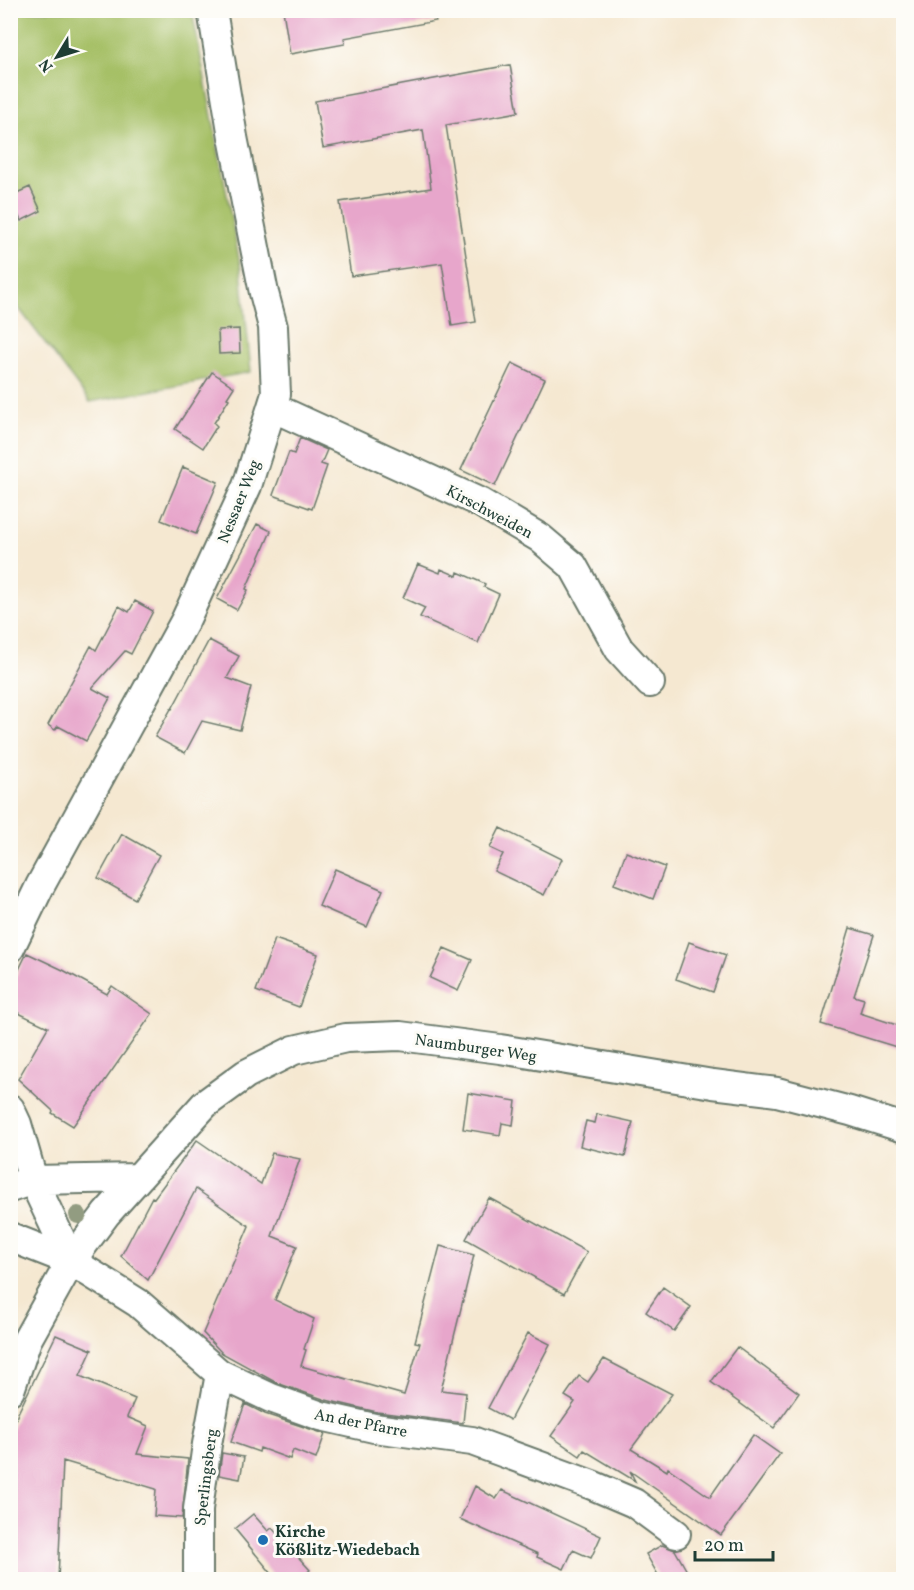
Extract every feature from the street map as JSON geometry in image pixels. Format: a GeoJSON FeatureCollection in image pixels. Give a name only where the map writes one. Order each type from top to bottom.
{"type":"FeatureCollection","features":[{"type":"Feature","properties":{"kind":"street","name":"Nessaer Weg"},"geometry":{"type":"LineString","coordinates":[[10,948],[40,886],[185,621],[247,486],[276,394],[273,327],[264,293],[236,148],[212,10]]}},
{"type":"Feature","properties":{"kind":"street","name":"Kirschweiden"},"geometry":{"type":"LineString","coordinates":[[272,406],[481,503],[540,538],[573,566],[619,649],[650,683]]}},
{"type":"Feature","properties":{"kind":"street","name":"Naumburger Weg"},"geometry":{"type":"LineString","coordinates":[[10,1390],[27,1340],[71,1262],[106,1214],[205,1104],[246,1074],[294,1050],[346,1038],[411,1038],[501,1049],[713,1084],[777,1092],[903,1128]]}},
{"type":"Feature","properties":{"kind":"street"},"geometry":{"type":"LineString","coordinates":[[10,1108],[17,1124],[22,1184],[71,1262]]}},
{"type":"Feature","properties":{"kind":"street"},"geometry":{"type":"LineString","coordinates":[[22,1184],[138,1178]]}},
{"type":"Feature","properties":{"kind":"street","name":"An der Pfarre"},"geometry":{"type":"LineString","coordinates":[[10,1237],[71,1262],[138,1303],[220,1374],[271,1398],[321,1416],[374,1428],[472,1441],[634,1503],[676,1534]]}},
{"type":"Feature","properties":{"kind":"street","name":"Sperlingsberg"},"geometry":{"type":"LineString","coordinates":[[198,1580],[198,1509],[220,1374]]}},
{"type":"Feature","properties":{"kind":"green space"},"geometry":{"type":"Polygon","coordinates":[[[11,11],[192,11],[241,269],[251,372],[90,402],[11,298],[11,11]]]}},
{"type":"Feature","properties":{"kind":"building"},"geometry":{"type":"Polygon","coordinates":[[[283,10],[435,10],[436,21],[344,38],[345,44],[290,54],[283,10]]]}},
{"type":"Feature","properties":{"kind":"building"},"geometry":{"type":"Polygon","coordinates":[[[510,65],[518,112],[446,125],[476,322],[452,326],[442,263],[351,276],[340,202],[431,188],[423,130],[323,148],[315,101],[510,65]]]}},
{"type":"Feature","properties":{"kind":"building"},"geometry":{"type":"Polygon","coordinates":[[[30,187],[41,211],[21,221],[10,196],[30,187]]]}},
{"type":"Feature","properties":{"kind":"building"},"geometry":{"type":"Polygon","coordinates":[[[239,329],[240,353],[219,354],[218,330],[239,329]]]}},
{"type":"Feature","properties":{"kind":"building"},"geometry":{"type":"Polygon","coordinates":[[[512,363],[545,379],[495,486],[461,470],[512,363]]]}},
{"type":"Feature","properties":{"kind":"building"},"geometry":{"type":"Polygon","coordinates":[[[212,372],[234,387],[214,423],[217,426],[203,448],[175,429],[212,372]]]}},
{"type":"Feature","properties":{"kind":"building"},"geometry":{"type":"Polygon","coordinates":[[[300,438],[327,450],[321,464],[327,466],[312,509],[273,495],[289,452],[294,454],[300,438]]]}},
{"type":"Feature","properties":{"kind":"building"},"geometry":{"type":"Polygon","coordinates":[[[183,467],[218,482],[196,534],[161,520],[183,467]]]}},
{"type":"Feature","properties":{"kind":"building"},"geometry":{"type":"Polygon","coordinates":[[[257,524],[271,531],[246,589],[248,590],[237,610],[217,599],[257,524]]]}},
{"type":"Feature","properties":{"kind":"building"},"geometry":{"type":"Polygon","coordinates":[[[418,564],[440,573],[441,569],[457,576],[458,572],[485,584],[484,587],[499,594],[478,643],[420,617],[425,608],[403,598],[418,564]]]}},
{"type":"Feature","properties":{"kind":"building"},"geometry":{"type":"Polygon","coordinates":[[[135,601],[153,611],[131,654],[125,651],[92,688],[110,698],[86,741],[58,726],[55,730],[48,725],[91,646],[96,650],[119,606],[129,612],[135,601]]]}},
{"type":"Feature","properties":{"kind":"building"},"geometry":{"type":"Polygon","coordinates":[[[209,640],[239,656],[227,678],[251,687],[240,730],[202,721],[185,753],[155,737],[209,640]]]}},
{"type":"Feature","properties":{"kind":"building"},"geometry":{"type":"Polygon","coordinates":[[[500,828],[562,859],[544,895],[494,871],[503,854],[490,848],[500,828]]]}},
{"type":"Feature","properties":{"kind":"building"},"geometry":{"type":"Polygon","coordinates":[[[122,834],[159,855],[135,899],[98,878],[122,834]]]}},
{"type":"Feature","properties":{"kind":"building"},"geometry":{"type":"Polygon","coordinates":[[[626,852],[665,867],[653,899],[614,884],[626,852]]]}},
{"type":"Feature","properties":{"kind":"building"},"geometry":{"type":"Polygon","coordinates":[[[335,869],[383,890],[367,927],[319,906],[335,869]]]}},
{"type":"Feature","properties":{"kind":"building"},"geometry":{"type":"Polygon","coordinates":[[[850,928],[874,935],[854,996],[864,999],[860,1013],[903,1027],[903,1049],[821,1024],[850,928]]]}},
{"type":"Feature","properties":{"kind":"building"},"geometry":{"type":"Polygon","coordinates":[[[275,939],[318,954],[299,1007],[256,991],[275,939]]]}},
{"type":"Feature","properties":{"kind":"building"},"geometry":{"type":"Polygon","coordinates":[[[689,942],[726,955],[713,992],[676,979],[689,942]]]}},
{"type":"Feature","properties":{"kind":"building"},"geometry":{"type":"Polygon","coordinates":[[[444,948],[472,960],[458,991],[430,978],[444,948]]]}},
{"type":"Feature","properties":{"kind":"building"},"geometry":{"type":"Polygon","coordinates":[[[27,953],[107,994],[112,986],[152,1014],[73,1126],[52,1113],[53,1111],[18,1079],[48,1027],[10,1009],[10,988],[27,953]]]}},
{"type":"Feature","properties":{"kind":"building"},"geometry":{"type":"Polygon","coordinates":[[[468,1093],[516,1101],[513,1125],[502,1123],[500,1135],[463,1129],[468,1093]]]}},
{"type":"Feature","properties":{"kind":"building"},"geometry":{"type":"Polygon","coordinates":[[[597,1114],[633,1122],[625,1157],[580,1146],[586,1121],[595,1123],[597,1114]]]}},
{"type":"Feature","properties":{"kind":"building"},"geometry":{"type":"Polygon","coordinates":[[[197,1140],[261,1184],[272,1153],[300,1159],[272,1236],[297,1246],[275,1300],[314,1319],[301,1366],[404,1395],[420,1343],[415,1342],[440,1246],[474,1255],[441,1390],[466,1393],[463,1423],[377,1412],[326,1400],[277,1383],[222,1353],[203,1333],[249,1226],[196,1189],[148,1280],[121,1256],[152,1197],[154,1198],[197,1140]]]}},
{"type":"Feature","properties":{"kind":"building"},"geometry":{"type":"Polygon","coordinates":[[[489,1198],[587,1252],[564,1294],[466,1239],[489,1198]]]}},
{"type":"Feature","properties":{"kind":"building"},"geometry":{"type":"Polygon","coordinates":[[[663,1287],[691,1307],[674,1331],[646,1312],[663,1287]]]}},
{"type":"Feature","properties":{"kind":"building"},"geometry":{"type":"Polygon","coordinates":[[[528,1333],[550,1344],[510,1420],[488,1408],[528,1333]]]}},
{"type":"Feature","properties":{"kind":"building"},"geometry":{"type":"Polygon","coordinates":[[[56,1335],[92,1350],[80,1376],[135,1399],[127,1417],[148,1426],[137,1454],[188,1459],[182,1518],[154,1516],[156,1489],[63,1461],[58,1580],[10,1580],[10,1435],[18,1413],[56,1335]]]}},
{"type":"Feature","properties":{"kind":"building"},"geometry":{"type":"Polygon","coordinates":[[[737,1347],[799,1393],[774,1428],[711,1382],[737,1347]]]}},
{"type":"Feature","properties":{"kind":"building"},"geometry":{"type":"Polygon","coordinates":[[[604,1359],[672,1394],[631,1449],[667,1471],[668,1468],[710,1497],[753,1435],[780,1454],[721,1535],[630,1471],[635,1481],[584,1450],[580,1456],[551,1436],[575,1402],[565,1396],[579,1376],[588,1382],[604,1359]]]}},
{"type":"Feature","properties":{"kind":"building"},"geometry":{"type":"Polygon","coordinates":[[[245,1404],[265,1414],[325,1434],[316,1459],[293,1450],[290,1459],[260,1448],[259,1452],[231,1442],[245,1404]]]}},
{"type":"Feature","properties":{"kind":"building"},"geometry":{"type":"Polygon","coordinates":[[[222,1453],[244,1457],[240,1479],[219,1475],[222,1453]]]}},
{"type":"Feature","properties":{"kind":"building"},"geometry":{"type":"Polygon","coordinates":[[[475,1486],[496,1499],[502,1490],[601,1536],[591,1558],[573,1550],[564,1569],[537,1557],[538,1554],[460,1519],[475,1486]]]}},
{"type":"Feature","properties":{"kind":"building","name":"Kirche Kößlitz-Wiedebach"},"geometry":{"type":"Polygon","coordinates":[[[253,1514],[268,1531],[272,1528],[310,1570],[299,1580],[277,1580],[235,1529],[253,1514]]]}},
{"type":"Feature","properties":{"kind":"building"},"geometry":{"type":"Polygon","coordinates":[[[662,1545],[675,1550],[692,1580],[661,1580],[646,1554],[662,1545]]]}},
{"type":"Feature","properties":{"kind":"place","name":"Kirche Kößlitz-Wiedebach"},"geometry":{"type":"Point","coordinates":[263,1540]}}]}
